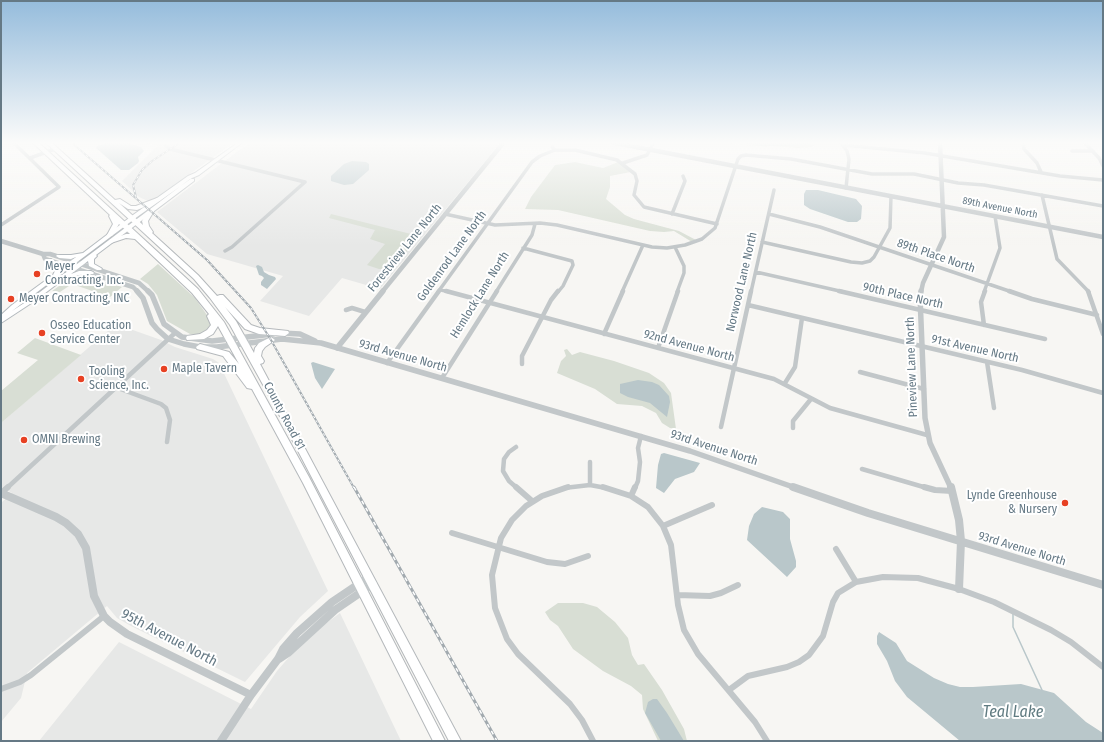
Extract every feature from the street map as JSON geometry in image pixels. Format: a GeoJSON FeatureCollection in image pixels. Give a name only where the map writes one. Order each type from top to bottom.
{"type":"FeatureCollection","features":[{"type":"Feature","properties":{"kind":"highway","name":"County Road 81"},"geometry":{"type":"LineString","coordinates":[[72,177],[203,300],[232,342],[260,398],[306,480],[438,741]]}},
{"type":"Feature","properties":{"kind":"highway","name":"County Road 81"},"geometry":{"type":"LineString","coordinates":[[86,177],[201,282],[218,302],[244,340],[455,741]]}},
{"type":"Feature","properties":{"kind":"highway"},"geometry":{"type":"LineString","coordinates":[[96,186],[130,208],[143,207],[159,199]]}},
{"type":"Feature","properties":{"kind":"highway"},"geometry":{"type":"LineString","coordinates":[[100,203],[116,222],[111,238],[126,236],[137,237]]}},
{"type":"Feature","properties":{"kind":"highway"},"geometry":{"type":"LineString","coordinates":[[149,209],[145,224],[158,242]]}},
{"type":"Feature","properties":{"kind":"highway"},"geometry":{"type":"LineString","coordinates":[[201,282],[215,291],[248,327],[259,331],[285,333]]}},
{"type":"Feature","properties":{"kind":"highway"},"geometry":{"type":"LineString","coordinates":[[190,338],[206,334],[214,328],[214,321],[203,306],[203,300]]}},
{"type":"Feature","properties":{"kind":"highway"},"geometry":{"type":"LineString","coordinates":[[271,340],[260,347],[257,356],[273,386],[275,399]]}},
{"type":"Feature","properties":{"kind":"highway"},"geometry":{"type":"LineString","coordinates":[[200,347],[226,354],[260,398]]}},
{"type":"Feature","properties":{"kind":"main road"},"geometry":{"type":"LineString","coordinates":[[149,209],[159,199],[191,177]]}},
{"type":"Feature","properties":{"kind":"main road"},"geometry":{"type":"LineString","coordinates":[[1,319],[14,306],[91,250],[111,238],[149,209],[193,180],[195,177]]}},
{"type":"Feature","properties":{"kind":"main road"},"geometry":{"type":"LineString","coordinates":[[1,319],[34,299],[98,251],[111,238]]}},
{"type":"Feature","properties":{"kind":"main road"},"geometry":{"type":"LineString","coordinates":[[59,256],[75,256],[91,250]]}},
{"type":"Feature","properties":{"kind":"main road"},"geometry":{"type":"LineString","coordinates":[[98,251],[91,261],[92,265],[98,269]]}},
{"type":"Feature","properties":{"kind":"main road"},"geometry":{"type":"LineString","coordinates":[[49,260],[57,265],[58,268],[53,278]]}},
{"type":"Feature","properties":{"kind":"main road"},"geometry":{"type":"LineString","coordinates":[[34,299],[43,295],[70,276],[79,273],[91,273]]}},
{"type":"Feature","properties":{"kind":"street"},"geometry":{"type":"LineString","coordinates":[[1,225],[59,187],[49,177]]}},
{"type":"Feature","properties":{"kind":"street"},"geometry":{"type":"LineString","coordinates":[[225,251],[232,247],[305,182],[283,177]]}},
{"type":"Feature","properties":{"kind":"street","name":"Forestview Lane North"},"geometry":{"type":"LineString","coordinates":[[337,348],[476,177]]}},
{"type":"Feature","properties":{"kind":"street","name":"Goldenrod Lane North"},"geometry":{"type":"LineString","coordinates":[[387,363],[522,177]]}},
{"type":"Feature","properties":{"kind":"street"},"geometry":{"type":"LineString","coordinates":[[636,177],[637,181],[634,194],[636,201],[648,209],[717,224]]}},
{"type":"Feature","properties":{"kind":"street"},"geometry":{"type":"LineString","coordinates":[[672,214],[685,181],[683,177]]}},
{"type":"Feature","properties":{"kind":"street"},"geometry":{"type":"LineString","coordinates":[[445,214],[488,224],[557,225],[643,245],[675,247],[693,243],[712,232],[717,224],[733,177]]}},
{"type":"Feature","properties":{"kind":"street","name":"89th Avenue North"},"geometry":{"type":"LineString","coordinates":[[789,177],[1103,237]]}},
{"type":"Feature","properties":{"kind":"street"},"geometry":{"type":"LineString","coordinates":[[846,188],[848,177]]}},
{"type":"Feature","properties":{"kind":"street"},"geometry":{"type":"LineString","coordinates":[[926,177],[984,185],[1103,206]]}},
{"type":"Feature","properties":{"kind":"street","name":"Pineview Lane North"},"geometry":{"type":"LineString","coordinates":[[941,177],[944,237],[921,290],[922,348],[927,435],[952,491],[959,520],[961,541],[959,589]]}},
{"type":"Feature","properties":{"kind":"street"},"geometry":{"type":"LineString","coordinates":[[1067,177],[1103,180]]}},
{"type":"Feature","properties":{"kind":"street","name":"Norwood Lane North"},"geometry":{"type":"LineString","coordinates":[[721,427],[774,190]]}},
{"type":"Feature","properties":{"kind":"street"},"geometry":{"type":"LineString","coordinates":[[1042,195],[1057,259],[1063,267],[1086,288],[1093,300],[1103,334]]}},
{"type":"Feature","properties":{"kind":"street"},"geometry":{"type":"LineString","coordinates":[[762,242],[856,263],[870,261],[890,228],[891,196]]}},
{"type":"Feature","properties":{"kind":"street","name":"89th Place North"},"geometry":{"type":"LineString","coordinates":[[769,214],[802,222],[1041,302],[1097,314]]}},
{"type":"Feature","properties":{"kind":"street"},"geometry":{"type":"LineString","coordinates":[[984,325],[981,302],[1000,248],[995,216]]}},
{"type":"Feature","properties":{"kind":"street","name":"Hemlock Lane North"},"geometry":{"type":"LineString","coordinates":[[442,378],[534,232],[535,224]]}},
{"type":"Feature","properties":{"kind":"street","name":"93rd Avenue North"},"geometry":{"type":"LineString","coordinates":[[1,241],[43,254],[59,256],[130,279],[143,286],[152,295],[164,324],[175,333],[190,338],[208,341],[232,342]]}},
{"type":"Feature","properties":{"kind":"street"},"geometry":{"type":"LineString","coordinates":[[604,334],[643,245]]}},
{"type":"Feature","properties":{"kind":"street"},"geometry":{"type":"LineString","coordinates":[[658,348],[684,273],[684,266],[675,247]]}},
{"type":"Feature","properties":{"kind":"street"},"geometry":{"type":"LineString","coordinates":[[522,364],[522,356],[551,300],[566,281],[573,267],[573,263],[565,258],[524,248]]}},
{"type":"Feature","properties":{"kind":"street","name":"93rd Avenue North"},"geometry":{"type":"LineString","coordinates":[[43,254],[45,258],[49,260],[128,285],[136,290],[143,298],[152,323],[157,330],[168,339],[184,344],[200,347],[285,333],[300,334],[315,341],[337,348],[709,457],[856,509],[1103,585]]}},
{"type":"Feature","properties":{"kind":"street","name":"90th Place North"},"geometry":{"type":"LineString","coordinates":[[756,272],[1045,339]]}},
{"type":"Feature","properties":{"kind":"street","name":"92nd Avenue North"},"geometry":{"type":"LineString","coordinates":[[441,290],[774,379],[810,399],[830,408],[927,435]]}},
{"type":"Feature","properties":{"kind":"street","name":"91st Avenue North"},"geometry":{"type":"LineString","coordinates":[[748,304],[922,348],[987,362],[1103,393]]}},
{"type":"Feature","properties":{"kind":"street"},"geometry":{"type":"LineString","coordinates":[[346,310],[352,308],[365,312]]}},
{"type":"Feature","properties":{"kind":"street"},"geometry":{"type":"LineString","coordinates":[[785,384],[795,367],[802,318]]}},
{"type":"Feature","properties":{"kind":"street"},"geometry":{"type":"LineString","coordinates":[[1,493],[175,333]]}},
{"type":"Feature","properties":{"kind":"street","name":"93rd Avenue North"},"geometry":{"type":"LineString","coordinates":[[244,340],[315,341]]}},
{"type":"Feature","properties":{"kind":"street"},"geometry":{"type":"LineString","coordinates":[[987,362],[994,408]]}},
{"type":"Feature","properties":{"kind":"street"},"geometry":{"type":"LineString","coordinates":[[860,372],[924,389]]}},
{"type":"Feature","properties":{"kind":"street"},"geometry":{"type":"LineString","coordinates":[[115,387],[158,403],[166,408],[170,420],[167,442]]}},
{"type":"Feature","properties":{"kind":"street"},"geometry":{"type":"LineString","coordinates":[[793,428],[793,421],[810,399]]}},
{"type":"Feature","properties":{"kind":"street"},"geometry":{"type":"LineString","coordinates":[[631,496],[638,481],[640,462],[638,448],[641,436]]}},
{"type":"Feature","properties":{"kind":"street"},"geometry":{"type":"LineString","coordinates":[[516,447],[509,452],[504,459],[503,471],[510,481],[532,501]]}},
{"type":"Feature","properties":{"kind":"street"},"geometry":{"type":"LineString","coordinates":[[590,462],[590,485]]}},
{"type":"Feature","properties":{"kind":"street"},"geometry":{"type":"LineString","coordinates":[[862,468],[935,490],[952,491]]}},
{"type":"Feature","properties":{"kind":"street"},"geometry":{"type":"LineString","coordinates":[[593,741],[582,720],[570,704],[530,667],[507,639],[500,624],[492,591],[492,575],[498,546],[512,520],[532,501],[554,491],[566,487],[590,485],[604,487],[631,496],[648,507],[663,526],[673,556],[680,618],[690,642],[698,654],[755,722],[768,741]]}},
{"type":"Feature","properties":{"kind":"street","name":"95th Avenue North"},"geometry":{"type":"LineString","coordinates":[[1,493],[56,517],[66,523],[78,534],[86,548],[94,596],[104,616],[127,634],[251,695]]}},
{"type":"Feature","properties":{"kind":"street"},"geometry":{"type":"LineString","coordinates":[[663,526],[712,505]]}},
{"type":"Feature","properties":{"kind":"street"},"geometry":{"type":"LineString","coordinates":[[452,533],[556,564],[565,564],[588,556]]}},
{"type":"Feature","properties":{"kind":"street"},"geometry":{"type":"LineString","coordinates":[[836,549],[856,582]]}},
{"type":"Feature","properties":{"kind":"street"},"geometry":{"type":"LineString","coordinates":[[729,690],[748,676],[786,667],[799,662],[809,655],[823,636],[833,602],[838,593],[856,582],[883,577],[904,577],[933,582],[959,589],[994,602],[1031,619],[1071,642],[1103,666]]}},
{"type":"Feature","properties":{"kind":"street"},"geometry":{"type":"LineString","coordinates":[[221,741],[251,695],[278,659],[288,653],[314,627],[360,588],[371,581]]}},
{"type":"Feature","properties":{"kind":"street"},"geometry":{"type":"LineString","coordinates":[[677,595],[710,596],[721,593],[738,585]]}},
{"type":"Feature","properties":{"kind":"street"},"geometry":{"type":"LineString","coordinates":[[1,689],[20,682],[31,675],[104,616]]}},
{"type":"Feature","properties":{"kind":"shaded area"},"geometry":{"type":"Polygon","coordinates":[[[126,177],[186,177],[150,202],[139,197],[122,181],[126,177]]]}},
{"type":"Feature","properties":{"kind":"shaded area"},"geometry":{"type":"Polygon","coordinates":[[[204,177],[472,177],[380,289],[342,278],[309,316],[260,301],[283,276],[207,254],[157,212],[204,177]]]}},
{"type":"Feature","properties":{"kind":"shaded area"},"geometry":{"type":"Polygon","coordinates":[[[546,177],[610,177],[610,187],[606,199],[625,215],[634,219],[679,231],[696,240],[692,242],[674,231],[650,231],[558,210],[525,209],[531,197],[546,177]]]}},
{"type":"Feature","properties":{"kind":"shaded area"},"geometry":{"type":"Polygon","coordinates":[[[331,214],[419,236],[419,238],[399,260],[389,265],[387,269],[379,269],[367,265],[385,244],[370,239],[375,230],[329,218],[331,214]]]}},
{"type":"Feature","properties":{"kind":"shaded area"},"geometry":{"type":"Polygon","coordinates":[[[158,264],[195,298],[212,322],[208,331],[198,334],[190,334],[167,321],[157,295],[148,284],[140,279],[158,264]]]}},
{"type":"Feature","properties":{"kind":"shaded area"},"geometry":{"type":"Polygon","coordinates":[[[81,275],[122,287],[110,297],[72,284],[60,292],[52,291],[69,279],[81,275]]]}},
{"type":"Feature","properties":{"kind":"shaded area"},"geometry":{"type":"Polygon","coordinates":[[[116,324],[161,340],[175,347],[213,359],[219,363],[328,591],[300,617],[245,682],[131,626],[117,618],[107,606],[27,673],[21,698],[1,722],[1,502],[12,493],[1,487],[1,423],[116,324]]]}},
{"type":"Feature","properties":{"kind":"shaded area"},"geometry":{"type":"Polygon","coordinates":[[[35,338],[81,355],[1,423],[1,391],[38,360],[17,353],[35,338]]]}},
{"type":"Feature","properties":{"kind":"shaded area"},"geometry":{"type":"Polygon","coordinates":[[[567,349],[572,355],[580,352],[614,361],[649,373],[664,383],[671,393],[676,429],[670,428],[662,423],[656,413],[642,406],[617,404],[595,389],[557,373],[561,361],[566,356],[564,350],[567,349]]]}},
{"type":"Feature","properties":{"kind":"shaded area"},"geometry":{"type":"Polygon","coordinates":[[[558,603],[583,603],[597,607],[615,622],[628,638],[632,655],[638,665],[644,664],[662,690],[684,729],[687,741],[658,741],[643,709],[642,695],[631,686],[603,671],[573,649],[558,626],[550,620],[545,612],[558,603]]]}},
{"type":"Feature","properties":{"kind":"shaded area"},"geometry":{"type":"Polygon","coordinates":[[[340,613],[401,741],[39,741],[119,642],[251,709],[277,671],[290,656],[325,624],[340,613]]]}},
{"type":"Feature","properties":{"kind":"water"},"geometry":{"type":"Polygon","coordinates":[[[331,177],[361,177],[353,184],[344,185],[331,181],[331,177]]]}},
{"type":"Feature","properties":{"kind":"water"},"geometry":{"type":"Polygon","coordinates":[[[806,190],[818,190],[856,199],[862,206],[861,219],[857,222],[848,222],[810,209],[804,205],[804,194],[806,190]]]}},
{"type":"Feature","properties":{"kind":"water"},"geometry":{"type":"Polygon","coordinates":[[[258,265],[262,267],[264,272],[275,277],[276,279],[267,289],[261,285],[264,278],[259,275],[256,266],[258,265]]]}},
{"type":"Feature","properties":{"kind":"water"},"geometry":{"type":"Polygon","coordinates":[[[313,362],[335,369],[322,389],[315,378],[311,363],[313,362]]]}},
{"type":"Feature","properties":{"kind":"water"},"geometry":{"type":"Polygon","coordinates":[[[638,380],[652,382],[659,385],[669,396],[670,402],[667,417],[650,403],[628,397],[620,393],[620,384],[638,380]]]}},
{"type":"Feature","properties":{"kind":"water"},"geometry":{"type":"Polygon","coordinates":[[[664,453],[700,463],[694,472],[675,479],[664,493],[656,488],[658,465],[661,454],[664,453]]]}},
{"type":"Feature","properties":{"kind":"water"},"geometry":{"type":"Polygon","coordinates":[[[762,507],[783,512],[790,519],[790,539],[796,561],[796,567],[787,577],[747,540],[749,526],[754,514],[762,507]]]}},
{"type":"Feature","properties":{"kind":"water","name":"Teal Lake"},"geometry":{"type":"Polygon","coordinates":[[[879,632],[896,643],[907,661],[934,678],[948,684],[960,687],[973,687],[1021,684],[1054,693],[1086,722],[1103,733],[1103,741],[960,741],[907,697],[895,681],[887,661],[877,644],[877,636],[879,632]]]}},
{"type":"Feature","properties":{"kind":"water"},"geometry":{"type":"Polygon","coordinates":[[[653,699],[657,699],[684,741],[661,741],[645,713],[648,702],[653,699]]]}},
{"type":"Feature","properties":{"kind":"waterway"},"geometry":{"type":"LineString","coordinates":[[1013,614],[1013,627],[1042,690]]}},
{"type":"Feature","properties":{"kind":"railway"},"geometry":{"type":"LineString","coordinates":[[111,177],[207,260],[251,308],[271,340],[354,488]]}},
{"type":"Feature","properties":{"kind":"railway"},"geometry":{"type":"LineString","coordinates":[[136,197],[133,185],[138,177]]}},
{"type":"Feature","properties":{"kind":"railway"},"geometry":{"type":"LineString","coordinates":[[354,487],[497,741]]}},
{"type":"Feature","properties":{"kind":"place","name":"Meyer Contracting, Inc."},"geometry":{"type":"Point","coordinates":[37,274]}},
{"type":"Feature","properties":{"kind":"place","name":"Meyer Contracting, INC"},"geometry":{"type":"Point","coordinates":[11,299]}},
{"type":"Feature","properties":{"kind":"place","name":"Osseo Education Service Center"},"geometry":{"type":"Point","coordinates":[42,333]}},
{"type":"Feature","properties":{"kind":"place","name":"Maple Tavern"},"geometry":{"type":"Point","coordinates":[164,369]}},
{"type":"Feature","properties":{"kind":"place","name":"Tooling Science, Inc."},"geometry":{"type":"Point","coordinates":[81,379]}},
{"type":"Feature","properties":{"kind":"place","name":"OMNI Brewing"},"geometry":{"type":"Point","coordinates":[24,440]}},
{"type":"Feature","properties":{"kind":"place","name":"Lynde Greenhouse & Nursery"},"geometry":{"type":"Point","coordinates":[1065,503]}}]}
